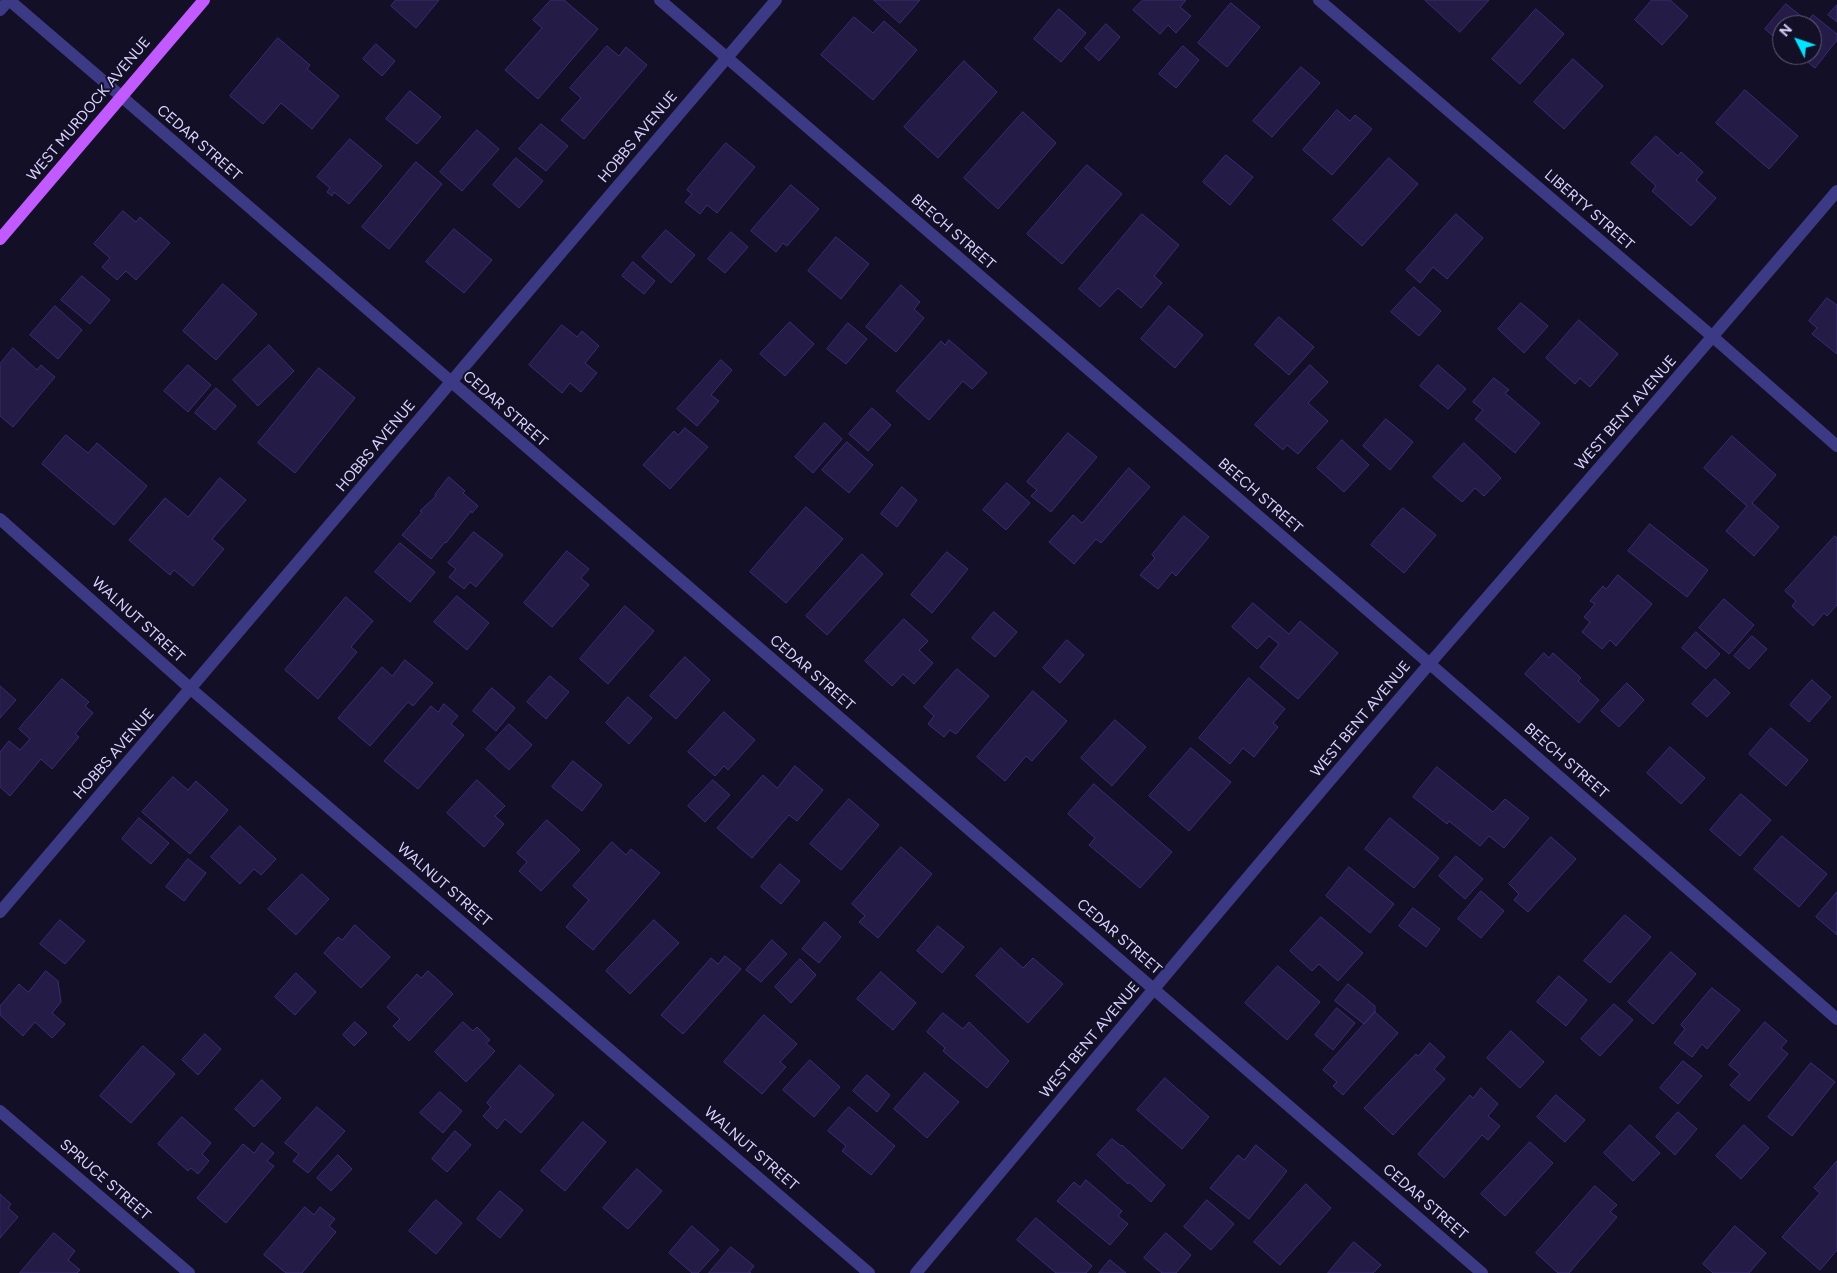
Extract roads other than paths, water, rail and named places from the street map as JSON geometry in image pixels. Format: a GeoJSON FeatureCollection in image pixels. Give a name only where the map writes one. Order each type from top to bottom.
{"type":"FeatureCollection","features":[{"type":"Feature","properties":{"kind":"main road","name":"WEST MURDOCK AVENUE"},"geometry":{"type":"LineString","coordinates":[[0,239],[204,0]]}},
{"type":"Feature","properties":{"kind":"street","name":"CEDAR STREET"},"geometry":{"type":"LineString","coordinates":[[9,0],[122,96],[450,384],[1154,988],[1482,1273]]}},
{"type":"Feature","properties":{"kind":"street"},"geometry":{"type":"LineString","coordinates":[[0,10],[9,0]]}},
{"type":"Feature","properties":{"kind":"street","name":"BEECH STREET"},"geometry":{"type":"LineString","coordinates":[[660,0],[1430,664],[1837,1019]]}},
{"type":"Feature","properties":{"kind":"street","name":"HOBBS AVENUE"},"geometry":{"type":"LineString","coordinates":[[0,912],[776,0]]}},
{"type":"Feature","properties":{"kind":"street","name":"LIBERTY STREET"},"geometry":{"type":"LineString","coordinates":[[1319,0],[1713,337],[1837,446]]}},
{"type":"Feature","properties":{"kind":"street","name":"WEST BENT AVENUE"},"geometry":{"type":"LineString","coordinates":[[916,1273],[1154,988],[1837,191]]}},
{"type":"Feature","properties":{"kind":"street","name":"WALNUT STREET"},"geometry":{"type":"LineString","coordinates":[[0,519],[191,689],[870,1273]]}},
{"type":"Feature","properties":{"kind":"street","name":"SPRUCE STREET"},"geometry":{"type":"LineString","coordinates":[[0,1111],[189,1273]]}}]}
